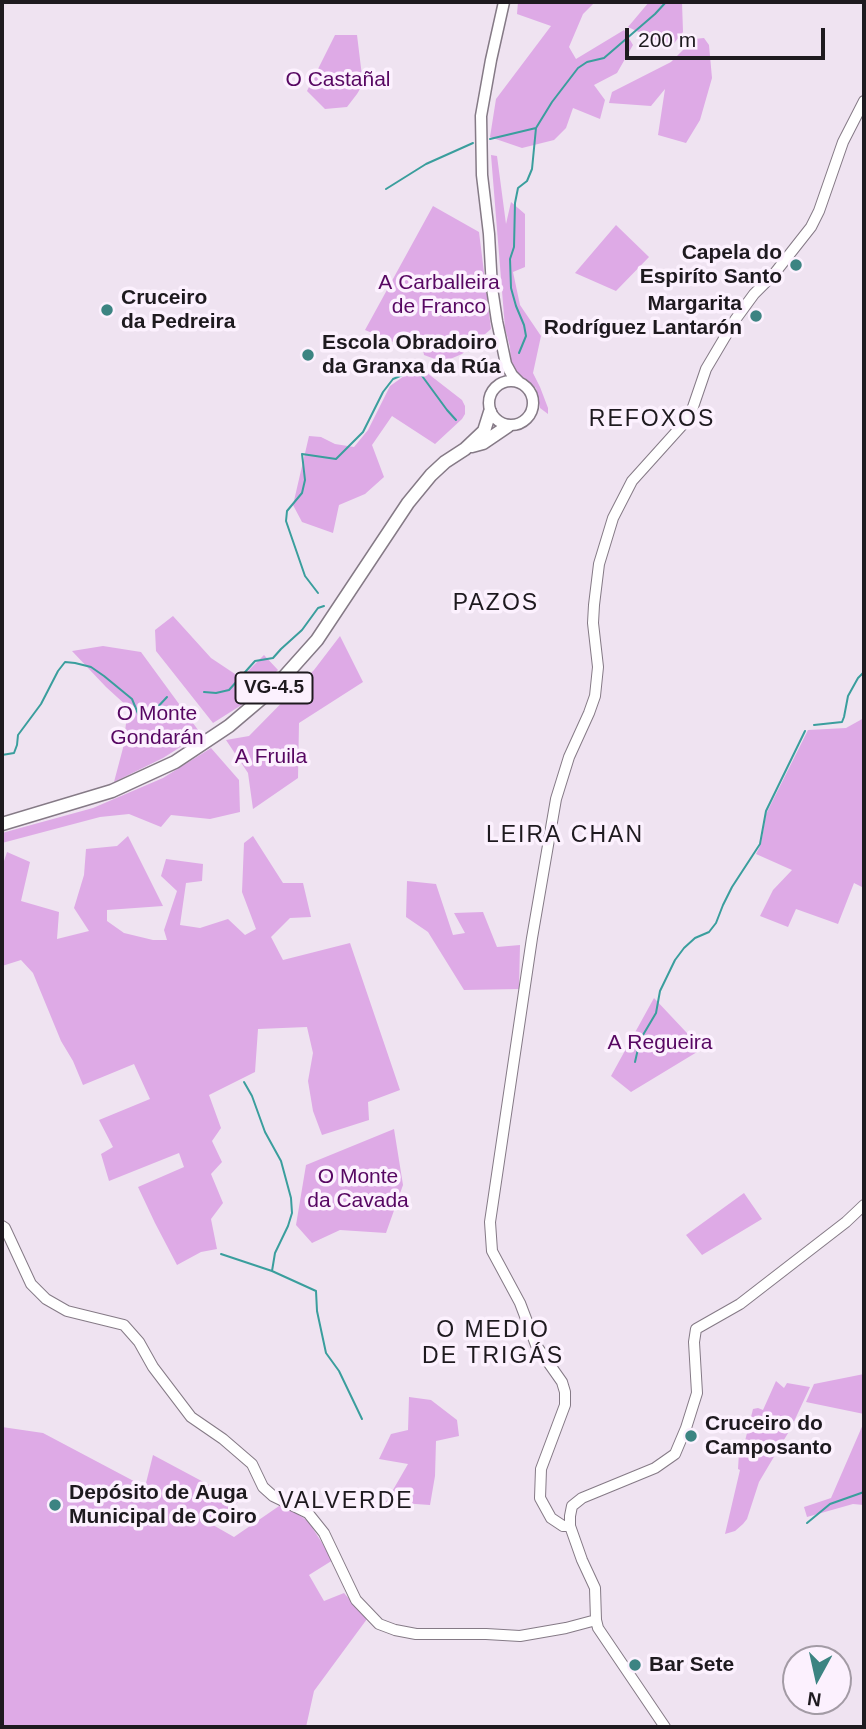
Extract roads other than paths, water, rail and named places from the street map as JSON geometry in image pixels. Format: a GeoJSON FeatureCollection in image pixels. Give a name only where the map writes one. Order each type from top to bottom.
{"type":"FeatureCollection","features":[{"type":"Feature","properties":{"kind":"highway"},"geometry":{"type":"LineString","coordinates":[[465,449],[484,430],[490,412]]}},
{"type":"Feature","properties":{"kind":"highway"},"geometry":{"type":"LineString","coordinates":[[465,449],[483,443],[508,426]]}},
{"type":"Feature","properties":{"kind":"highway","name":"VG-4.5"},"geometry":{"type":"LineString","coordinates":[[2,824],[112,791],[175,762],[229,726],[275,687],[317,640],[408,503],[431,475],[465,449]]}},
{"type":"Feature","properties":{"kind":"main road"},"geometry":{"type":"LineString","coordinates":[[504,2],[481,116],[482,174],[492,288],[506,364],[512,375],[531,393],[533,407],[524,422],[508,426],[495,419],[488,404],[491,393],[504,378],[506,364]]}},
{"type":"Feature","properties":{"kind":"main road"},"geometry":{"type":"LineString","coordinates":[[501,383],[520,383]]}},
{"type":"Feature","properties":{"kind":"street"},"geometry":{"type":"LineString","coordinates":[[570,1526],[563,1526],[551,1518],[540,1498],[541,1469],[565,1405],[565,1392],[562,1382],[536,1345],[520,1303],[492,1251],[490,1222],[532,938],[556,799],[569,757],[595,696],[598,667],[593,623],[599,564],[613,518],[632,481],[686,421],[706,369],[735,320],[811,227],[843,142],[864,101]]}},
{"type":"Feature","properties":{"kind":"street"},"geometry":{"type":"LineString","coordinates":[[665,1727],[598,1628],[595,1588],[570,1526],[572,1506],[582,1498],[655,1468],[675,1454],[696,1393],[696,1329],[740,1304],[864,1205]]}},
{"type":"Feature","properties":{"kind":"street"},"geometry":{"type":"LineString","coordinates":[[2,1226],[31,1284],[46,1299],[67,1311],[124,1325],[139,1342],[153,1367],[191,1417],[223,1439],[252,1464],[263,1487],[273,1496],[308,1513],[324,1533],[356,1600],[379,1624],[416,1634],[520,1636],[596,1620]]}},
{"type":"Feature","properties":{"kind":"waterway"},"geometry":{"type":"LineString","coordinates":[[519,353],[526,336],[511,288],[510,259],[514,247],[515,203],[518,188],[527,181],[532,169],[536,128],[578,68],[587,62],[604,58],[666,2]]}},
{"type":"Feature","properties":{"kind":"waterway"},"geometry":{"type":"LineString","coordinates":[[490,139],[536,128]]}},
{"type":"Feature","properties":{"kind":"waterway"},"geometry":{"type":"LineString","coordinates":[[386,189],[426,164],[473,143]]}},
{"type":"Feature","properties":{"kind":"waterway"},"geometry":{"type":"LineString","coordinates":[[318,593],[305,576],[286,521],[287,511],[302,493],[305,480],[302,454],[336,459],[363,432],[383,392],[393,379],[417,369],[456,420]]}},
{"type":"Feature","properties":{"kind":"waterway"},"geometry":{"type":"LineString","coordinates":[[204,692],[229,690],[255,661],[273,658],[302,630],[318,608],[324,606]]}},
{"type":"Feature","properties":{"kind":"waterway"},"geometry":{"type":"LineString","coordinates":[[2,755],[14,753],[18,735],[41,704],[65,662],[91,667],[104,676],[132,699],[139,716],[154,711],[167,697]]}},
{"type":"Feature","properties":{"kind":"waterway"},"geometry":{"type":"LineString","coordinates":[[814,725],[842,722],[848,696],[864,672]]}},
{"type":"Feature","properties":{"kind":"waterway"},"geometry":{"type":"LineString","coordinates":[[635,1062],[640,1040],[656,1013],[660,991],[675,960],[695,938],[709,932],[716,923],[732,887],[760,844],[766,811],[805,731]]}},
{"type":"Feature","properties":{"kind":"waterway"},"geometry":{"type":"LineString","coordinates":[[244,1082],[265,1132],[281,1161],[291,1198],[292,1213],[275,1253],[272,1271],[316,1291],[317,1311],[326,1353],[339,1371],[362,1419]]}},
{"type":"Feature","properties":{"kind":"waterway"},"geometry":{"type":"LineString","coordinates":[[221,1254],[272,1271]]}},
{"type":"Feature","properties":{"kind":"waterway"},"geometry":{"type":"LineString","coordinates":[[807,1523],[830,1504],[864,1492]]}},
{"type":"Feature","properties":{"kind":"place","name":"Capela do Espiríto Santo"},"geometry":{"type":"Point","coordinates":[796,265]}},
{"type":"Feature","properties":{"kind":"place","name":"Cruceiro da Pedreira"},"geometry":{"type":"Point","coordinates":[107,310]}},
{"type":"Feature","properties":{"kind":"place","name":"Margarita Rodríguez Lantarón"},"geometry":{"type":"Point","coordinates":[756,316]}},
{"type":"Feature","properties":{"kind":"place","name":"Escola Obradoiro da Granxa da Rúa"},"geometry":{"type":"Point","coordinates":[308,355]}},
{"type":"Feature","properties":{"kind":"place","name":"Cruceiro do Camposanto"},"geometry":{"type":"Point","coordinates":[691,1436]}},
{"type":"Feature","properties":{"kind":"place","name":"Depósito de Auga Municipal de Coiro"},"geometry":{"type":"Point","coordinates":[55,1505]}},
{"type":"Feature","properties":{"kind":"place","name":"Bar Sete"},"geometry":{"type":"Point","coordinates":[635,1665]}},
{"type":"Feature","properties":{"kind":"district","name":"REFOXOS"},"geometry":{"type":"Point","coordinates":[652,420]}},
{"type":"Feature","properties":{"kind":"district","name":"PAZOS"},"geometry":{"type":"Point","coordinates":[496,604]}},
{"type":"Feature","properties":{"kind":"district","name":"LEIRA CHAN"},"geometry":{"type":"Point","coordinates":[565,836]}},
{"type":"Feature","properties":{"kind":"district","name":"O MEDIO DE TRIGÁS"},"geometry":{"type":"Point","coordinates":[493,1344]}},
{"type":"Feature","properties":{"kind":"district","name":"VALVERDE"},"geometry":{"type":"Point","coordinates":[346,1502]}},
{"type":"Feature","properties":{"kind":"park label","name":"O Castañal"},"geometry":{"type":"Point","coordinates":[338,80]}},
{"type":"Feature","properties":{"kind":"park label","name":"A Carballeira de Franco"},"geometry":{"type":"Point","coordinates":[439,295]}},
{"type":"Feature","properties":{"kind":"park label","name":"O Monte Gondarán"},"geometry":{"type":"Point","coordinates":[157,726]}},
{"type":"Feature","properties":{"kind":"park label","name":"A Fruila"},"geometry":{"type":"Point","coordinates":[271,757]}},
{"type":"Feature","properties":{"kind":"park label","name":"A Regueira"},"geometry":{"type":"Point","coordinates":[660,1043]}},
{"type":"Feature","properties":{"kind":"park label","name":"O Monte da Cavada"},"geometry":{"type":"Point","coordinates":[358,1189]}}]}
